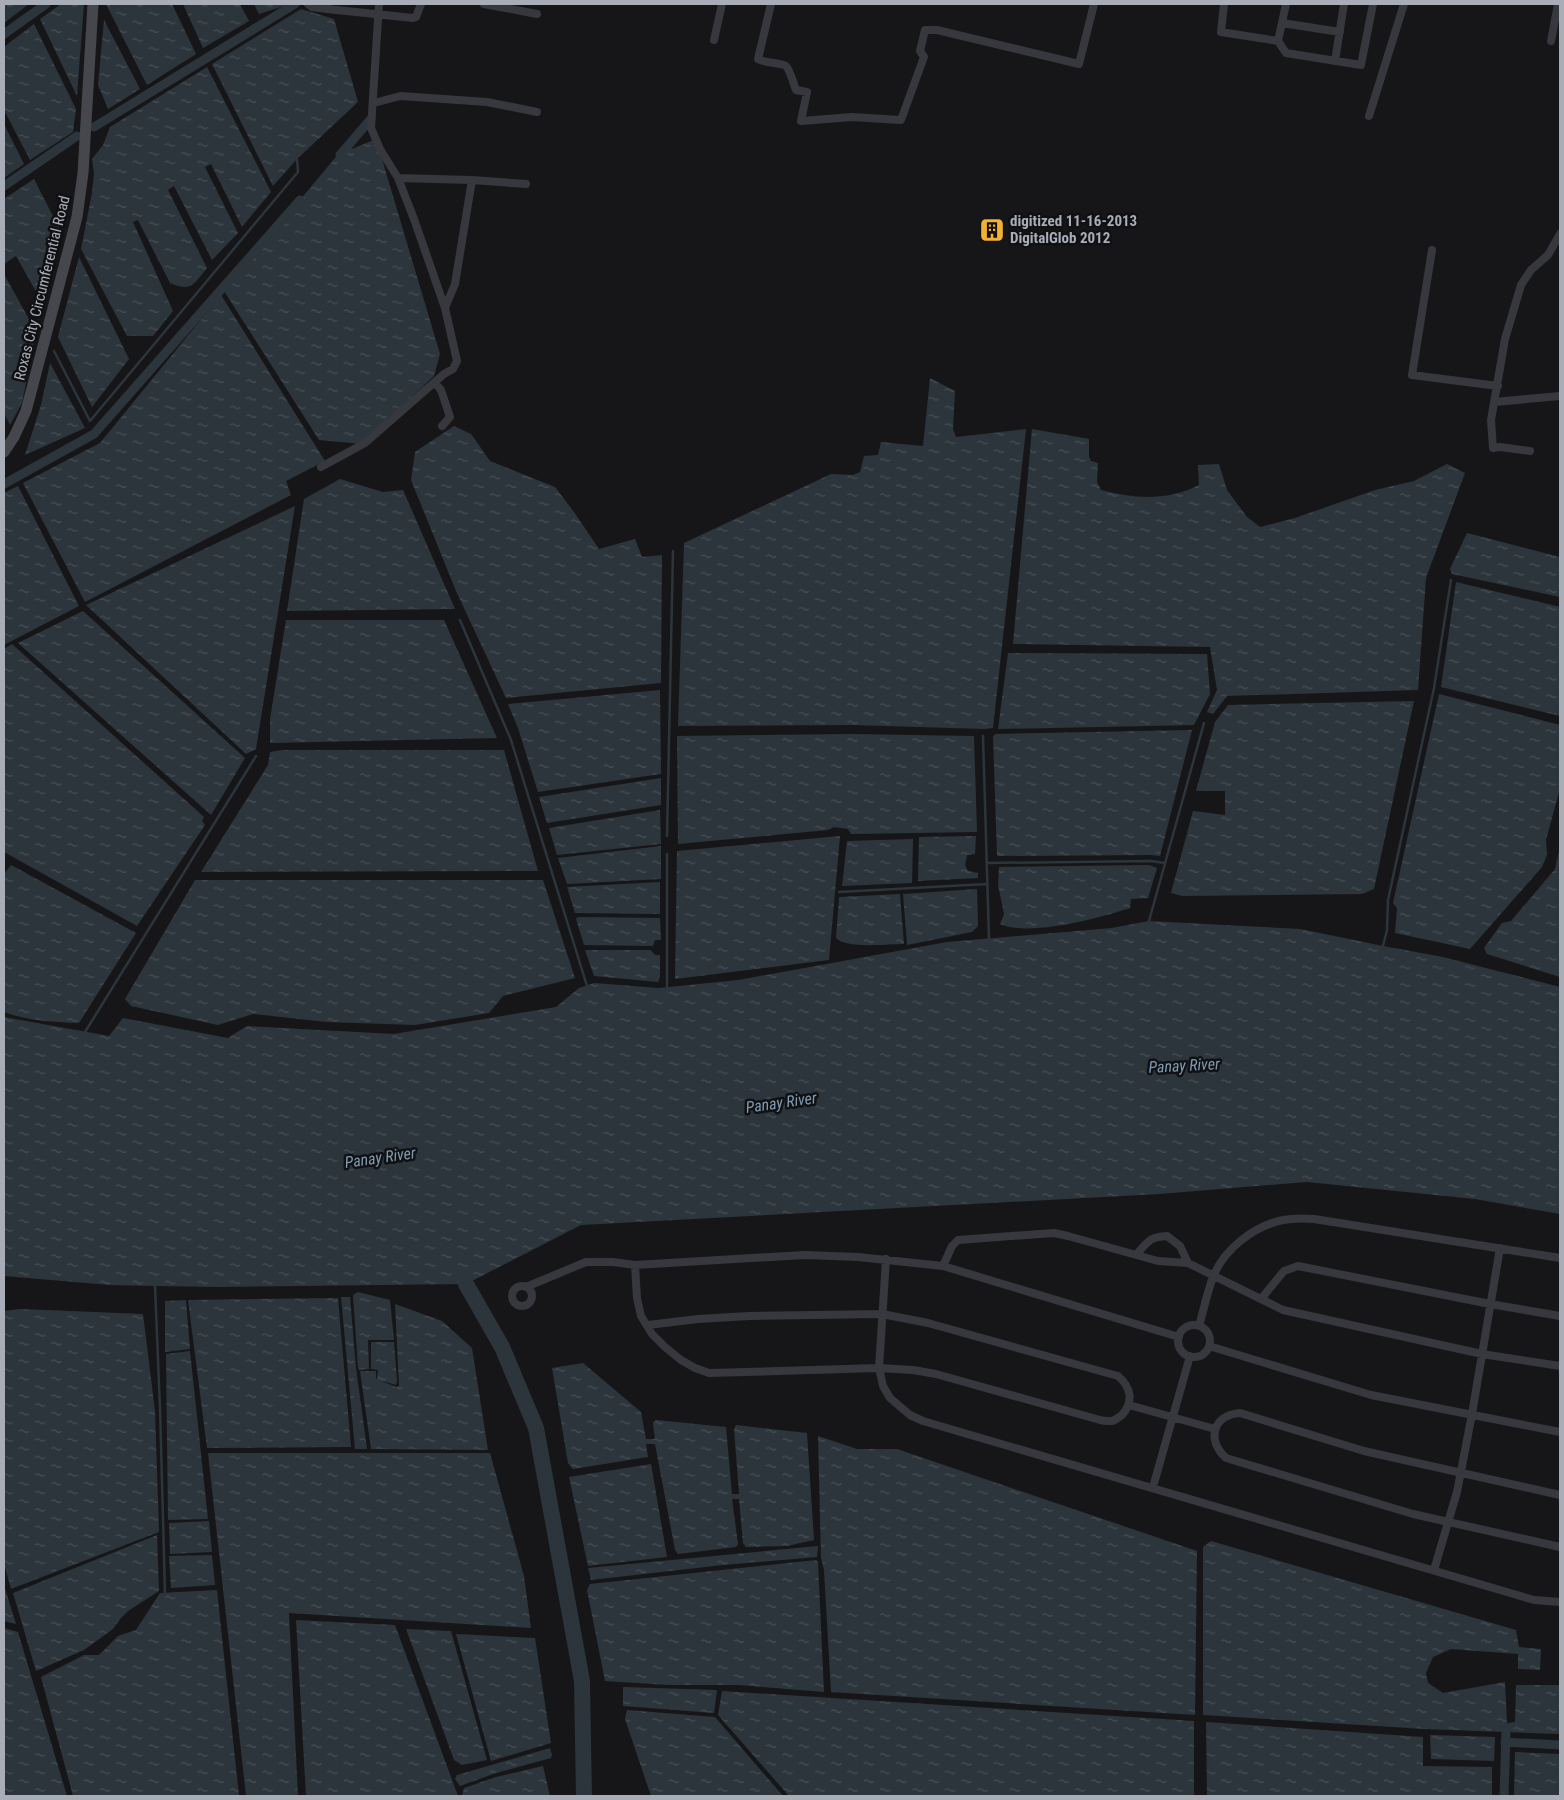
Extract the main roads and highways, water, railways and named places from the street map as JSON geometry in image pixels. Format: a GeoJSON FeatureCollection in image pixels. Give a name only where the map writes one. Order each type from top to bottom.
{"type":"FeatureCollection","features":[{"type":"Feature","properties":{"kind":"main road","name":"Roxas City Circumferential Road"},"geometry":{"type":"LineString","coordinates":[[4,452],[14,437],[26,411],[77,217],[82,173],[93,4]]}},
{"type":"Feature","properties":{"kind":"water"},"geometry":{"type":"Polygon","coordinates":[[[4,4],[29,4],[4,23],[4,4]]]}},
{"type":"Feature","properties":{"kind":"water"},"geometry":{"type":"Polygon","coordinates":[[[61,4],[84,4],[77,96],[40,19],[61,4]]]}},
{"type":"Feature","properties":{"kind":"water"},"geometry":{"type":"Polygon","coordinates":[[[106,4],[172,4],[196,54],[147,85],[106,4]]]}},
{"type":"Feature","properties":{"kind":"water"},"geometry":{"type":"Polygon","coordinates":[[[183,4],[240,4],[249,21],[203,48],[183,4]]]}},
{"type":"Feature","properties":{"kind":"water"},"geometry":{"type":"Polygon","coordinates":[[[254,4],[286,4],[287,5],[259,14],[254,4]]]}},
{"type":"Feature","properties":{"kind":"water"},"geometry":{"type":"Polygon","coordinates":[[[301,9],[334,19],[358,102],[297,159],[273,186],[212,64],[301,9]]]}},
{"type":"Feature","properties":{"kind":"water"},"geometry":{"type":"Polygon","coordinates":[[[104,20],[140,89],[108,109],[98,85],[104,20]]]}},
{"type":"Feature","properties":{"kind":"water"},"geometry":{"type":"Polygon","coordinates":[[[34,24],[76,109],[73,132],[30,160],[4,110],[4,47],[34,24]]]}},
{"type":"Feature","properties":{"kind":"water"},"geometry":{"type":"Polygon","coordinates":[[[207,67],[271,192],[242,227],[211,164],[205,167],[238,233],[212,260],[174,186],[168,190],[207,268],[195,283],[188,287],[170,283],[138,220],[133,222],[173,311],[153,336],[127,336],[81,249],[92,193],[94,173],[92,159],[103,145],[110,127],[207,67]]]}},
{"type":"Feature","properties":{"kind":"water"},"geometry":{"type":"Polygon","coordinates":[[[4,124],[24,164],[4,178],[4,124]]]}},
{"type":"Feature","properties":{"kind":"water"},"geometry":{"type":"Polygon","coordinates":[[[376,139],[440,354],[434,376],[362,444],[319,440],[224,291],[345,146],[352,149],[376,139]]]}},
{"type":"Feature","properties":{"kind":"water"},"geometry":{"type":"Polygon","coordinates":[[[34,179],[60,230],[43,304],[16,256],[4,264],[4,199],[34,179]]]}},
{"type":"Feature","properties":{"kind":"water"},"geometry":{"type":"Polygon","coordinates":[[[79,257],[129,359],[92,407],[58,337],[79,257]]]}},
{"type":"Feature","properties":{"kind":"water"},"geometry":{"type":"Polygon","coordinates":[[[4,274],[36,332],[22,403],[10,425],[4,413],[4,274]]]}},
{"type":"Feature","properties":{"kind":"water"},"geometry":{"type":"Polygon","coordinates":[[[221,295],[325,461],[286,481],[291,495],[85,602],[23,483],[100,443],[221,295]]]}},
{"type":"Feature","properties":{"kind":"water"},"geometry":{"type":"Polygon","coordinates":[[[50,363],[85,428],[25,455],[41,405],[50,363]]]}},
{"type":"Feature","properties":{"kind":"water"},"geometry":{"type":"Polygon","coordinates":[[[930,378],[955,391],[953,429],[956,437],[1026,429],[993,728],[853,725],[678,726],[684,543],[831,474],[853,475],[860,472],[864,456],[878,455],[881,442],[923,446],[930,378]]]}},
{"type":"Feature","properties":{"kind":"water"},"geometry":{"type":"Polygon","coordinates":[[[454,426],[471,434],[490,461],[555,487],[599,549],[635,539],[642,557],[662,555],[661,683],[506,698],[456,591],[411,480],[415,452],[454,426]]]}},
{"type":"Feature","properties":{"kind":"water"},"geometry":{"type":"Polygon","coordinates":[[[1032,429],[1089,439],[1089,457],[1091,461],[1098,463],[1097,482],[1101,490],[1113,493],[1138,497],[1175,494],[1199,485],[1198,465],[1219,464],[1227,490],[1247,517],[1260,527],[1295,518],[1375,490],[1414,481],[1447,464],[1465,473],[1426,578],[1418,690],[1227,696],[1213,714],[1207,712],[1217,690],[1210,647],[1013,644],[1032,429]]]}},
{"type":"Feature","properties":{"kind":"water"},"geometry":{"type":"Polygon","coordinates":[[[340,479],[383,492],[403,490],[455,609],[287,611],[304,499],[340,479]]]}},
{"type":"Feature","properties":{"kind":"water"},"geometry":{"type":"Polygon","coordinates":[[[18,486],[79,606],[4,645],[4,493],[18,486]]]}},
{"type":"Feature","properties":{"kind":"water"},"geometry":{"type":"Polygon","coordinates":[[[295,506],[256,749],[246,754],[86,605],[295,506]]]}},
{"type":"Feature","properties":{"kind":"water"},"geometry":{"type":"Polygon","coordinates":[[[1467,533],[1560,557],[1560,597],[1452,574],[1450,569],[1467,533]]]}},
{"type":"Feature","properties":{"kind":"water"},"geometry":{"type":"Polygon","coordinates":[[[1456,582],[1560,607],[1560,716],[1441,687],[1456,582]]]}},
{"type":"Feature","properties":{"kind":"water"},"geometry":{"type":"Polygon","coordinates":[[[83,611],[245,758],[211,815],[18,643],[83,611]]]}},
{"type":"Feature","properties":{"kind":"water"},"geometry":{"type":"Polygon","coordinates":[[[286,620],[444,620],[497,738],[270,743],[270,719],[286,620]]]}},
{"type":"Feature","properties":{"kind":"water"},"geometry":{"type":"Polygon","coordinates":[[[12,644],[204,817],[202,821],[205,825],[137,926],[4,852],[4,649],[12,644]]]}},
{"type":"Feature","properties":{"kind":"water"},"geometry":{"type":"Polygon","coordinates":[[[1008,653],[1207,654],[1210,694],[1194,725],[998,729],[1008,653]]]}},
{"type":"Feature","properties":{"kind":"water"},"geometry":{"type":"Polygon","coordinates":[[[660,690],[661,774],[538,792],[518,728],[508,704],[660,690]]]}},
{"type":"Feature","properties":{"kind":"water"},"geometry":{"type":"Polygon","coordinates":[[[1439,694],[1560,725],[1560,788],[1546,840],[1547,855],[1542,867],[1470,949],[1395,933],[1397,908],[1393,903],[1439,694]]]}},
{"type":"Feature","properties":{"kind":"water"},"geometry":{"type":"Polygon","coordinates":[[[1414,701],[1374,889],[1362,894],[1182,896],[1171,893],[1193,811],[1225,815],[1225,791],[1196,791],[1215,722],[1228,705],[1414,701]]]}},
{"type":"Feature","properties":{"kind":"water"},"geometry":{"type":"Polygon","coordinates":[[[1192,730],[1160,856],[997,856],[993,736],[996,734],[1192,730]]]}},
{"type":"Feature","properties":{"kind":"water"},"geometry":{"type":"Polygon","coordinates":[[[850,734],[974,736],[977,832],[851,834],[848,829],[834,827],[828,830],[678,844],[677,736],[850,734]]]}},
{"type":"Feature","properties":{"kind":"water"},"geometry":{"type":"Polygon","coordinates":[[[282,750],[504,750],[538,871],[201,872],[268,765],[270,752],[282,750]]]}},
{"type":"Feature","properties":{"kind":"water"},"geometry":{"type":"Polygon","coordinates":[[[661,778],[661,805],[547,823],[539,797],[661,778]]]}},
{"type":"Feature","properties":{"kind":"water"},"geometry":{"type":"Polygon","coordinates":[[[660,810],[661,844],[557,855],[549,828],[660,810]]]}},
{"type":"Feature","properties":{"kind":"water"},"geometry":{"type":"Polygon","coordinates":[[[840,836],[829,960],[675,979],[677,851],[840,836]]]}},
{"type":"Feature","properties":{"kind":"water"},"geometry":{"type":"Polygon","coordinates":[[[976,836],[975,854],[967,855],[965,865],[968,871],[978,873],[978,878],[918,881],[919,837],[976,836]]]}},
{"type":"Feature","properties":{"kind":"water"},"geometry":{"type":"Polygon","coordinates":[[[913,839],[912,883],[842,886],[847,841],[913,839]]]}},
{"type":"Feature","properties":{"kind":"water"},"geometry":{"type":"Polygon","coordinates":[[[661,846],[661,879],[567,884],[558,858],[661,846]]]}},
{"type":"Feature","properties":{"kind":"water"},"geometry":{"type":"Polygon","coordinates":[[[1560,847],[1560,977],[1487,954],[1484,948],[1502,923],[1511,921],[1555,869],[1560,847]]]}},
{"type":"Feature","properties":{"kind":"water"},"geometry":{"type":"Polygon","coordinates":[[[11,865],[136,933],[79,1023],[31,1019],[4,1012],[4,874],[11,865]]]}},
{"type":"Feature","properties":{"kind":"water"},"geometry":{"type":"Polygon","coordinates":[[[1149,865],[1157,868],[1148,898],[1131,899],[1130,908],[1065,925],[1028,928],[1000,924],[1004,914],[998,885],[999,867],[1149,865]]]}},
{"type":"Feature","properties":{"kind":"water"},"geometry":{"type":"Polygon","coordinates":[[[195,880],[543,880],[575,978],[503,996],[489,1013],[415,1025],[327,1022],[253,1014],[218,1025],[131,1006],[125,999],[195,880]]]}},
{"type":"Feature","properties":{"kind":"water"},"geometry":{"type":"Polygon","coordinates":[[[660,882],[660,914],[575,913],[567,887],[660,882]]]}},
{"type":"Feature","properties":{"kind":"water"},"geometry":{"type":"Polygon","coordinates":[[[977,889],[978,926],[972,932],[907,945],[903,894],[977,889]]]}},
{"type":"Feature","properties":{"kind":"water"},"geometry":{"type":"Polygon","coordinates":[[[900,894],[904,944],[858,945],[849,944],[836,938],[839,897],[900,894]]]}},
{"type":"Feature","properties":{"kind":"water"},"geometry":{"type":"Polygon","coordinates":[[[578,917],[660,918],[661,940],[655,940],[653,946],[584,945],[576,919],[578,917]]]}},
{"type":"Feature","properties":{"kind":"water","name":"Panay River"},"geometry":{"type":"Polygon","coordinates":[[[1149,921],[1300,929],[1443,957],[1560,987],[1560,1214],[1475,1199],[1307,1182],[1159,1194],[581,1225],[466,1284],[155,1286],[110,1285],[4,1276],[4,1017],[109,1036],[123,1018],[228,1038],[247,1026],[394,1034],[556,1007],[579,988],[594,983],[659,988],[738,980],[947,942],[1112,928],[1149,921]]]}},
{"type":"Feature","properties":{"kind":"water"},"geometry":{"type":"Polygon","coordinates":[[[585,950],[651,950],[655,955],[660,955],[660,977],[658,982],[594,976],[585,950]]]}},
{"type":"Feature","properties":{"kind":"water"},"geometry":{"type":"Polygon","coordinates":[[[358,1292],[390,1300],[394,1340],[368,1340],[369,1369],[359,1370],[353,1295],[358,1292]]]}},
{"type":"Feature","properties":{"kind":"water"},"geometry":{"type":"Polygon","coordinates":[[[341,1297],[350,1297],[356,1368],[367,1449],[355,1449],[341,1297]]]}},
{"type":"Feature","properties":{"kind":"water"},"geometry":{"type":"Polygon","coordinates":[[[338,1298],[351,1447],[207,1448],[188,1300],[338,1298]]]}},
{"type":"Feature","properties":{"kind":"water"},"geometry":{"type":"Polygon","coordinates":[[[186,1300],[190,1349],[165,1352],[165,1301],[186,1300]]]}},
{"type":"Feature","properties":{"kind":"water"},"geometry":{"type":"Polygon","coordinates":[[[395,1304],[442,1321],[472,1348],[488,1450],[371,1449],[360,1371],[376,1371],[377,1379],[378,1370],[371,1369],[371,1342],[394,1342],[396,1385],[379,1380],[396,1387],[399,1386],[395,1304]]]}},
{"type":"Feature","properties":{"kind":"water"},"geometry":{"type":"Polygon","coordinates":[[[20,1309],[143,1314],[155,1411],[159,1532],[11,1589],[4,1564],[4,1311],[20,1309]]]}},
{"type":"Feature","properties":{"kind":"water"},"geometry":{"type":"Polygon","coordinates":[[[190,1351],[208,1519],[168,1520],[166,1354],[190,1351]]]}},
{"type":"Feature","properties":{"kind":"water"},"geometry":{"type":"Polygon","coordinates":[[[583,1363],[641,1412],[646,1439],[655,1439],[653,1423],[656,1420],[726,1427],[732,1494],[739,1494],[734,1429],[736,1425],[807,1433],[814,1540],[787,1546],[746,1547],[743,1543],[739,1499],[732,1499],[738,1544],[736,1547],[678,1554],[675,1550],[655,1444],[646,1444],[648,1457],[573,1469],[568,1463],[552,1368],[583,1363]]]}},
{"type":"Feature","properties":{"kind":"water"},"geometry":{"type":"Polygon","coordinates":[[[818,1436],[857,1449],[897,1449],[1197,1551],[1195,1715],[831,1692],[824,1570],[821,1558],[818,1436]]]}},
{"type":"Feature","properties":{"kind":"water"},"geometry":{"type":"Polygon","coordinates":[[[208,1453],[490,1453],[524,1576],[531,1628],[289,1613],[298,1796],[246,1796],[208,1453]]]}},
{"type":"Feature","properties":{"kind":"water"},"geometry":{"type":"Polygon","coordinates":[[[651,1464],[667,1557],[588,1566],[569,1477],[651,1464]]]}},
{"type":"Feature","properties":{"kind":"water"},"geometry":{"type":"Polygon","coordinates":[[[209,1521],[212,1552],[170,1554],[169,1523],[209,1521]]]}},
{"type":"Feature","properties":{"kind":"water"},"geometry":{"type":"Polygon","coordinates":[[[157,1535],[159,1591],[128,1611],[113,1629],[84,1650],[36,1671],[13,1593],[157,1535]]]}},
{"type":"Feature","properties":{"kind":"water"},"geometry":{"type":"Polygon","coordinates":[[[1211,1541],[1516,1630],[1519,1647],[1541,1649],[1540,1670],[1518,1669],[1518,1654],[1451,1649],[1433,1657],[1426,1673],[1428,1683],[1443,1693],[1505,1682],[1507,1723],[1515,1722],[1516,1685],[1560,1685],[1560,1734],[1424,1729],[1203,1715],[1203,1547],[1211,1541]]]}},
{"type":"Feature","properties":{"kind":"water"},"geometry":{"type":"Polygon","coordinates":[[[818,1546],[817,1557],[723,1565],[591,1580],[588,1568],[818,1546]]]}},
{"type":"Feature","properties":{"kind":"water"},"geometry":{"type":"Polygon","coordinates":[[[212,1555],[215,1585],[171,1588],[169,1556],[212,1555]]]}},
{"type":"Feature","properties":{"kind":"water"},"geometry":{"type":"Polygon","coordinates":[[[816,1560],[818,1562],[824,1692],[738,1685],[668,1685],[605,1681],[587,1590],[590,1584],[816,1560]]]}},
{"type":"Feature","properties":{"kind":"water"},"geometry":{"type":"Polygon","coordinates":[[[4,1585],[16,1624],[4,1621],[4,1585]]]}},
{"type":"Feature","properties":{"kind":"water"},"geometry":{"type":"Polygon","coordinates":[[[217,1590],[239,1796],[73,1796],[41,1677],[84,1655],[99,1655],[118,1636],[136,1630],[160,1593],[217,1590]]]}},
{"type":"Feature","properties":{"kind":"water"},"geometry":{"type":"Polygon","coordinates":[[[296,1620],[395,1625],[458,1796],[306,1796],[296,1620]]]}},
{"type":"Feature","properties":{"kind":"water"},"geometry":{"type":"Polygon","coordinates":[[[4,1628],[18,1632],[67,1796],[4,1796],[4,1628]]]}},
{"type":"Feature","properties":{"kind":"water"},"geometry":{"type":"Polygon","coordinates":[[[406,1629],[451,1631],[487,1760],[462,1765],[454,1760],[406,1629]]]}},
{"type":"Feature","properties":{"kind":"water"},"geometry":{"type":"Polygon","coordinates":[[[456,1634],[535,1638],[551,1743],[491,1761],[456,1634]]]}},
{"type":"Feature","properties":{"kind":"water"},"geometry":{"type":"Polygon","coordinates":[[[623,1687],[717,1690],[714,1713],[623,1706],[623,1687]]]}},
{"type":"Feature","properties":{"kind":"water"},"geometry":{"type":"Polygon","coordinates":[[[722,1691],[1194,1721],[1194,1796],[789,1796],[718,1715],[722,1691]]]}},
{"type":"Feature","properties":{"kind":"water"},"geometry":{"type":"Polygon","coordinates":[[[627,1710],[715,1717],[783,1796],[651,1796],[625,1719],[627,1710]]]}},
{"type":"Feature","properties":{"kind":"water"},"geometry":{"type":"Polygon","coordinates":[[[1206,1722],[1423,1737],[1423,1766],[1492,1767],[1492,1796],[1207,1796],[1206,1722]]]}},
{"type":"Feature","properties":{"kind":"water"},"geometry":{"type":"Polygon","coordinates":[[[1430,1735],[1495,1737],[1494,1761],[1431,1759],[1430,1735]]]}},
{"type":"Feature","properties":{"kind":"water"},"geometry":{"type":"Polygon","coordinates":[[[550,1748],[551,1758],[496,1773],[460,1786],[455,1779],[457,1775],[550,1748]]]}},
{"type":"Feature","properties":{"kind":"water"},"geometry":{"type":"Polygon","coordinates":[[[1515,1752],[1560,1754],[1560,1796],[1514,1796],[1515,1752]]]}},
{"type":"Feature","properties":{"kind":"water"},"geometry":{"type":"Polygon","coordinates":[[[543,1766],[550,1796],[462,1796],[464,1788],[496,1777],[543,1766]]]}},
{"type":"Feature","properties":{"kind":"waterway"},"geometry":{"type":"LineString","coordinates":[[4,34],[46,4]]}},
{"type":"Feature","properties":{"kind":"waterway"},"geometry":{"type":"LineString","coordinates":[[94,127],[295,4]]}},
{"type":"Feature","properties":{"kind":"waterway"},"geometry":{"type":"LineString","coordinates":[[340,155],[370,120]]}},
{"type":"Feature","properties":{"kind":"waterway"},"geometry":{"type":"LineString","coordinates":[[4,186],[77,136]]}},
{"type":"Feature","properties":{"kind":"waterway"},"geometry":{"type":"LineString","coordinates":[[54,351],[90,421],[298,172],[297,159]]}},
{"type":"Feature","properties":{"kind":"waterway"},"geometry":{"type":"LineString","coordinates":[[4,484],[94,434],[300,200]]}},
{"type":"Feature","properties":{"kind":"waterway"},"geometry":{"type":"LineString","coordinates":[[667,836],[673,551]]}},
{"type":"Feature","properties":{"kind":"waterway"},"geometry":{"type":"LineString","coordinates":[[1383,946],[1387,930],[1388,900],[1434,688],[1451,580]]}},
{"type":"Feature","properties":{"kind":"waterway"},"geometry":{"type":"LineString","coordinates":[[460,620],[511,740],[587,986]]}},
{"type":"Feature","properties":{"kind":"waterway"},"geometry":{"type":"LineString","coordinates":[[1149,921],[1204,723]]}},
{"type":"Feature","properties":{"kind":"waterway"},"geometry":{"type":"LineString","coordinates":[[983,736],[989,939]]}},
{"type":"Feature","properties":{"kind":"waterway"},"geometry":{"type":"LineString","coordinates":[[85,1032],[256,756]]}},
{"type":"Feature","properties":{"kind":"waterway"},"geometry":{"type":"LineString","coordinates":[[667,854],[667,987]]}},
{"type":"Feature","properties":{"kind":"waterway"},"geometry":{"type":"LineString","coordinates":[[987,863],[1151,861],[1165,863]]}},
{"type":"Feature","properties":{"kind":"waterway"},"geometry":{"type":"LineString","coordinates":[[839,892],[987,884]]}},
{"type":"Feature","properties":{"kind":"waterway"},"geometry":{"type":"LineString","coordinates":[[466,1284],[502,1347],[536,1428],[582,1681],[584,1796]]}},
{"type":"Feature","properties":{"kind":"waterway"},"geometry":{"type":"LineString","coordinates":[[155,1286],[165,1593]]}},
{"type":"Feature","properties":{"kind":"waterway"},"geometry":{"type":"LineString","coordinates":[[1504,1796],[1506,1732]]}},
{"type":"Feature","properties":{"kind":"waterway"},"geometry":{"type":"LineString","coordinates":[[1505,1742],[1560,1745]]}},
{"type":"Feature","properties":{"kind":"place","name":"digitized 11-16-2013 DigitalGlob 2012"},"geometry":{"type":"Point","coordinates":[992,230]}}]}
